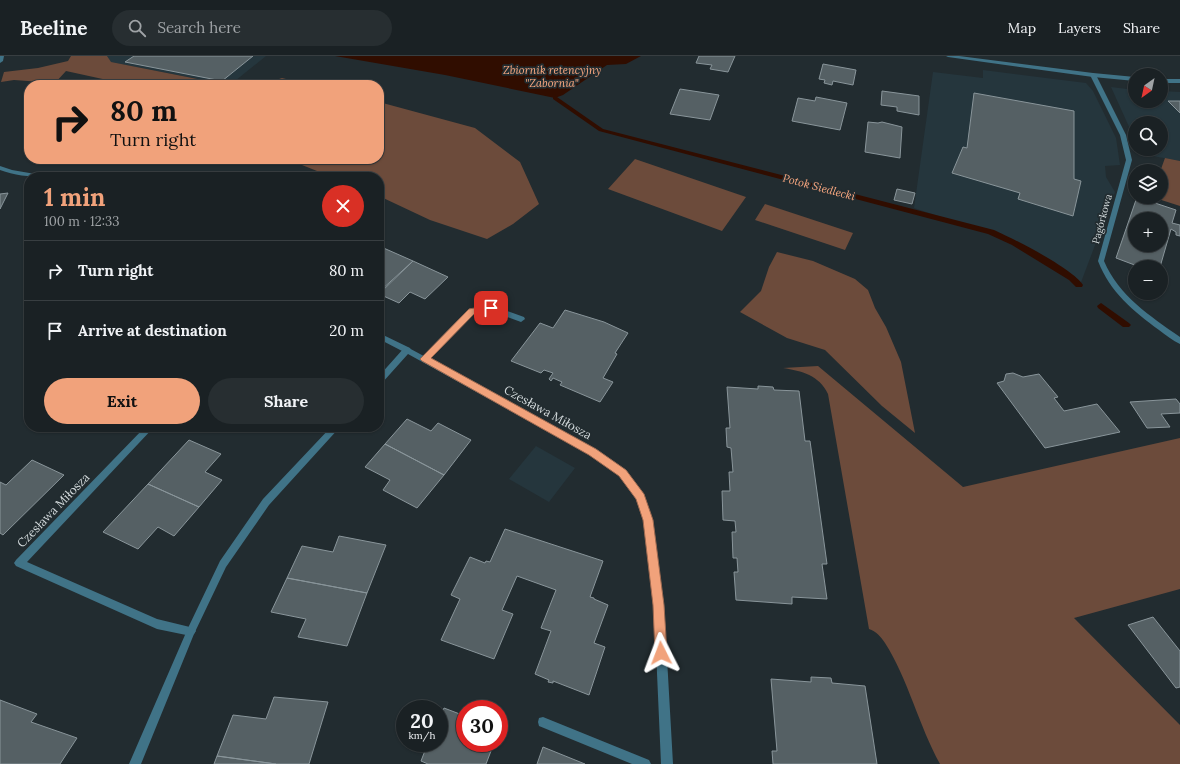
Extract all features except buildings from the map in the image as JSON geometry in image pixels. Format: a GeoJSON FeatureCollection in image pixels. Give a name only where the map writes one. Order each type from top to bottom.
{"type":"FeatureCollection","features":[{"type":"Feature","properties":{"kind":"street"},"geometry":{"type":"LineString","coordinates":[[0,61],[2,56]]}},
{"type":"Feature","properties":{"kind":"street"},"geometry":{"type":"LineString","coordinates":[[948,56],[1128,78]]}},
{"type":"Feature","properties":{"kind":"street","name":"Pagórkowa"},"geometry":{"type":"LineString","coordinates":[[1093,75],[1123,135],[1129,160],[1101,261],[1104,272],[1132,306],[1180,341]]}},
{"type":"Feature","properties":{"kind":"street"},"geometry":{"type":"LineString","coordinates":[[1168,81],[1180,81]]}},
{"type":"Feature","properties":{"kind":"street"},"geometry":{"type":"LineString","coordinates":[[0,168],[10,172],[24,174]]}},
{"type":"Feature","properties":{"kind":"street"},"geometry":{"type":"LineString","coordinates":[[425,359],[472,311],[491,308],[521,319]]}},
{"type":"Feature","properties":{"kind":"street","name":"Czesława Miłosza"},"geometry":{"type":"LineString","coordinates":[[384,338],[425,359],[593,452],[623,473],[640,497],[648,520],[659,605],[667,764]]}},
{"type":"Feature","properties":{"kind":"street"},"geometry":{"type":"LineString","coordinates":[[384,375],[407,350]]}},
{"type":"Feature","properties":{"kind":"street","name":"Czesława Miłosza"},"geometry":{"type":"LineString","coordinates":[[145,432],[19,563],[157,624],[191,631]]}},
{"type":"Feature","properties":{"kind":"street"},"geometry":{"type":"LineString","coordinates":[[136,764],[191,631],[223,564],[266,502],[331,432]]}},
{"type":"Feature","properties":{"kind":"street"},"geometry":{"type":"LineString","coordinates":[[543,722],[645,764]]}},
{"type":"Feature","properties":{"kind":"shaded area"},"geometry":{"type":"Polygon","coordinates":[[[71,56],[107,56],[111,62],[203,80],[107,80],[66,71],[58,80],[14,80],[1,82],[4,72],[38,68],[68,61],[71,56]]]}},
{"type":"Feature","properties":{"kind":"shaded area"},"geometry":{"type":"Polygon","coordinates":[[[107,56],[266,56],[236,80],[204,80],[110,62],[107,56]]]}},
{"type":"Feature","properties":{"kind":"shaded area"},"geometry":{"type":"Polygon","coordinates":[[[983,70],[1086,83],[1093,91],[1116,138],[1120,165],[1105,166],[1106,177],[1115,192],[1080,285],[1017,242],[914,208],[933,72],[983,78],[983,70]]]}},
{"type":"Feature","properties":{"kind":"shaded area"},"geometry":{"type":"Polygon","coordinates":[[[282,78],[290,80],[276,80],[282,78]]]}},
{"type":"Feature","properties":{"kind":"shaded area"},"geometry":{"type":"Polygon","coordinates":[[[1111,87],[1128,89],[1128,108],[1168,108],[1168,91],[1180,92],[1180,161],[1153,156],[1168,156],[1168,116],[1128,116],[1128,125],[1111,87]]]}},
{"type":"Feature","properties":{"kind":"shaded area"},"geometry":{"type":"Polygon","coordinates":[[[384,103],[475,128],[520,162],[539,204],[513,224],[487,239],[430,220],[384,198],[384,172],[320,172],[300,164],[384,164],[384,103]]]}},
{"type":"Feature","properties":{"kind":"shaded area"},"geometry":{"type":"Polygon","coordinates":[[[1165,158],[1180,161],[1180,206],[1168,202],[1168,164],[1163,164],[1165,158]]]}},
{"type":"Feature","properties":{"kind":"shaded area"},"geometry":{"type":"Polygon","coordinates":[[[635,159],[746,197],[722,231],[608,189],[635,159]]]}},
{"type":"Feature","properties":{"kind":"shaded area"},"geometry":{"type":"Polygon","coordinates":[[[765,204],[853,233],[845,250],[755,220],[765,204]]]}},
{"type":"Feature","properties":{"kind":"shaded area"},"geometry":{"type":"Polygon","coordinates":[[[777,252],[813,261],[855,279],[868,290],[901,362],[915,433],[882,406],[825,350],[787,338],[740,312],[761,291],[769,267],[777,252]]]}},
{"type":"Feature","properties":{"kind":"shaded area"},"geometry":{"type":"Polygon","coordinates":[[[818,366],[963,487],[1180,438],[1180,589],[1074,618],[1180,725],[1180,764],[940,764],[893,657],[880,636],[869,629],[828,394],[820,382],[815,378],[797,371],[783,368],[818,366]]]}},
{"type":"Feature","properties":{"kind":"shaded area"},"geometry":{"type":"Polygon","coordinates":[[[536,446],[575,468],[549,502],[509,479],[536,446]]]}},
{"type":"Feature","properties":{"kind":"water","name":"Zbiornik retencyjny \"Zabornia\""},"geometry":{"type":"Polygon","coordinates":[[[335,56],[641,56],[626,64],[607,65],[563,95],[555,98],[445,75],[335,56]]]}},
{"type":"Feature","properties":{"kind":"waterway","name":"Potok Siedlecki"},"geometry":{"type":"LineString","coordinates":[[555,98],[601,130],[991,232],[1015,243],[1072,278],[1079,285]]}},
{"type":"Feature","properties":{"kind":"waterway","name":"Potok Siedlecki"},"geometry":{"type":"LineString","coordinates":[[1101,306],[1126,325]]}},
{"type":"Feature","properties":{"kind":"route"},"geometry":{"type":"LineString","coordinates":[[491,308],[472,311],[425,359],[593,452],[623,473],[640,497],[648,520],[659,605],[661,653]]}}]}
